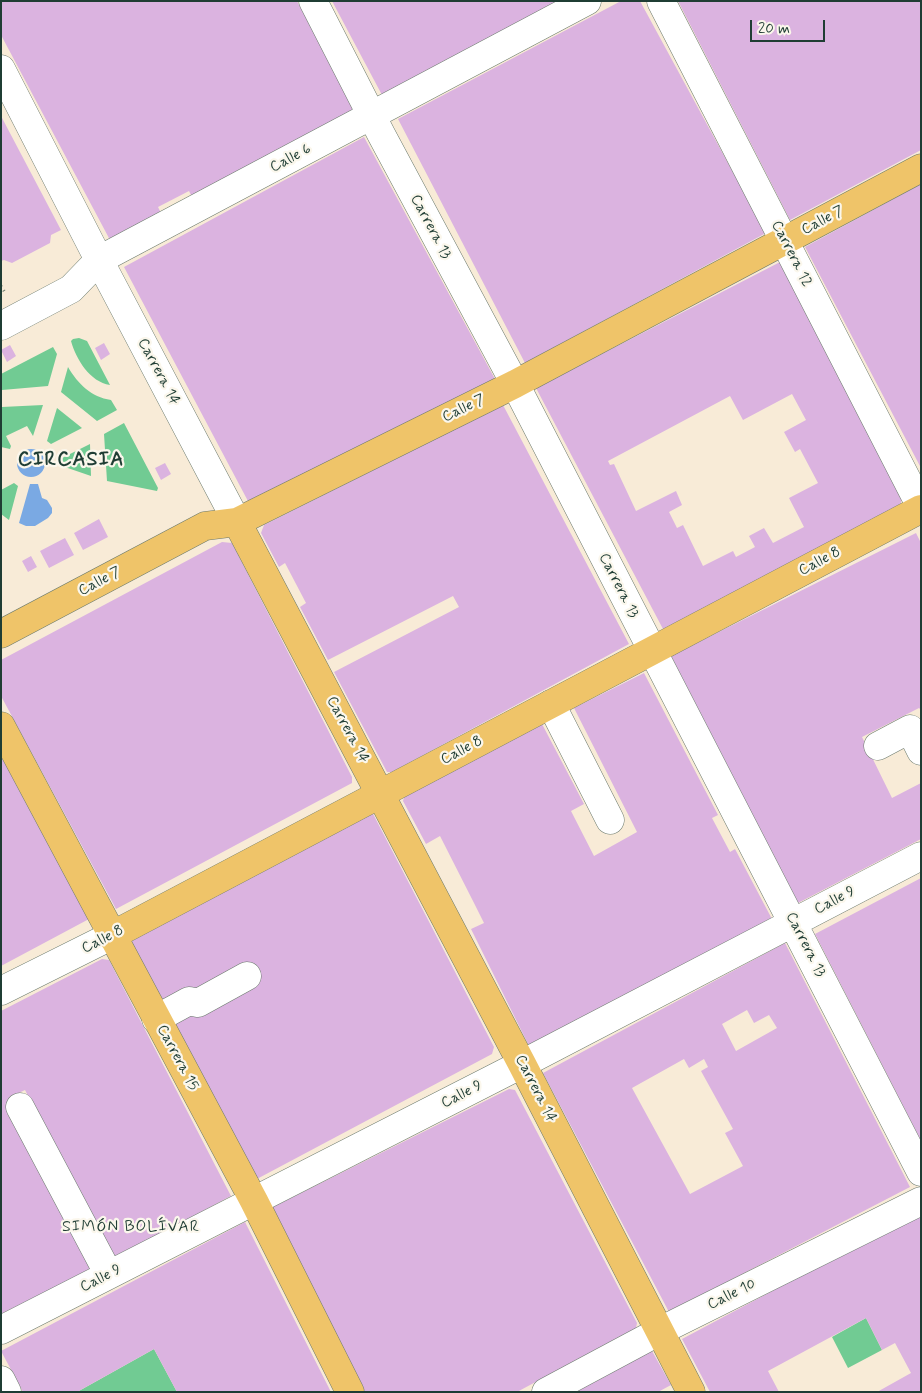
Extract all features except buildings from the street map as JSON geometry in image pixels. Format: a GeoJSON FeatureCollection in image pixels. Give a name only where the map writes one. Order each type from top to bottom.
{"type":"FeatureCollection","features":[{"type":"Feature","properties":{"kind":"main road","name":"Calle 7"},"geometry":{"type":"LineString","coordinates":[[1,634],[205,526],[237,522],[515,384],[921,168]]}},
{"type":"Feature","properties":{"kind":"main road","name":"Calle 8"},"geometry":{"type":"LineString","coordinates":[[111,936],[921,508]]}},
{"type":"Feature","properties":{"kind":"main road","name":"Carrera 14"},"geometry":{"type":"LineString","coordinates":[[237,522],[522,1064],[691,1392]]}},
{"type":"Feature","properties":{"kind":"main road","name":"Carrera 15"},"geometry":{"type":"LineString","coordinates":[[1,726],[111,936],[254,1201],[350,1392]]}},
{"type":"Feature","properties":{"kind":"street","name":"Carrera 13"},"geometry":{"type":"LineString","coordinates":[[313,1],[381,134],[515,384],[651,650],[794,922],[921,1172]]}},
{"type":"Feature","properties":{"kind":"street","name":"Calle 6"},"geometry":{"type":"LineString","coordinates":[[1,326],[71,289],[99,260],[587,1]]}},
{"type":"Feature","properties":{"kind":"street","name":"Carrera 12"},"geometry":{"type":"LineString","coordinates":[[661,1],[921,508]]}},
{"type":"Feature","properties":{"kind":"street","name":"Carrera 14"},"geometry":{"type":"LineString","coordinates":[[1,69],[237,522]]}},
{"type":"Feature","properties":{"kind":"street"},"geometry":{"type":"LineString","coordinates":[[551,704],[610,820]]}},
{"type":"Feature","properties":{"kind":"street"},"geometry":{"type":"LineString","coordinates":[[878,746],[910,729],[921,751]]}},
{"type":"Feature","properties":{"kind":"street","name":"Calle 9"},"geometry":{"type":"LineString","coordinates":[[1,1330],[522,1064],[921,856]]}},
{"type":"Feature","properties":{"kind":"street","name":"Calle 8"},"geometry":{"type":"LineString","coordinates":[[1,991],[111,936]]}},
{"type":"Feature","properties":{"kind":"street"},"geometry":{"type":"LineString","coordinates":[[156,1019],[189,1001],[198,1003],[247,976]]}},
{"type":"Feature","properties":{"kind":"street"},"geometry":{"type":"LineString","coordinates":[[20,1107],[109,1275]]}},
{"type":"Feature","properties":{"kind":"street","name":"Calle 10"},"geometry":{"type":"LineString","coordinates":[[546,1392],[660,1331],[921,1202]]}},
{"type":"Feature","properties":{"kind":"street"},"geometry":{"type":"LineString","coordinates":[[1,1380],[7,1392]]}},
{"type":"Feature","properties":{"kind":"green space"},"geometry":{"type":"Polygon","coordinates":[[[79,338],[87,341],[110,385],[90,375],[80,362],[71,341],[79,338]]]}},
{"type":"Feature","properties":{"kind":"green space"},"geometry":{"type":"Polygon","coordinates":[[[53,347],[57,354],[48,386],[2,390],[1,374],[53,347]]]}},
{"type":"Feature","properties":{"kind":"green space"},"geometry":{"type":"Polygon","coordinates":[[[68,367],[86,389],[97,396],[111,400],[117,410],[97,421],[61,392],[68,367]]]}},
{"type":"Feature","properties":{"kind":"green space"},"geometry":{"type":"Polygon","coordinates":[[[43,405],[33,436],[27,426],[6,436],[11,446],[10,449],[1,447],[2,407],[43,405]]]}},
{"type":"Feature","properties":{"kind":"green space"},"geometry":{"type":"Polygon","coordinates":[[[57,408],[82,428],[51,444],[47,441],[57,408]]]}},
{"type":"Feature","properties":{"kind":"green space"},"geometry":{"type":"Polygon","coordinates":[[[124,423],[158,488],[157,491],[107,481],[104,434],[124,423]]]}},
{"type":"Feature","properties":{"kind":"green space"},"geometry":{"type":"Polygon","coordinates":[[[90,444],[91,476],[59,465],[58,460],[90,444]]]}},
{"type":"Feature","properties":{"kind":"green space"},"geometry":{"type":"Polygon","coordinates":[[[14,483],[18,486],[9,520],[1,514],[1,490],[14,483]]]}},
{"type":"Feature","properties":{"kind":"green space"},"geometry":{"type":"Polygon","coordinates":[[[866,1318],[882,1350],[848,1368],[832,1337],[866,1318]]]}},
{"type":"Feature","properties":{"kind":"green space"},"geometry":{"type":"Polygon","coordinates":[[[154,1349],[177,1392],[77,1392],[154,1349]]]}},
{"type":"Feature","properties":{"kind":"water"},"geometry":{"type":"Polygon","coordinates":[[[31,449],[41,453],[45,463],[41,473],[31,477],[21,473],[17,463],[21,453],[31,449]]]}},
{"type":"Feature","properties":{"kind":"water"},"geometry":{"type":"Polygon","coordinates":[[[30,484],[38,484],[42,498],[47,500],[52,508],[52,513],[48,518],[35,526],[26,526],[19,523],[30,484]]]}},
{"type":"Feature","properties":{"kind":"district","name":"CIRCASIA"},"geometry":{"type":"Point","coordinates":[71,461]}},
{"type":"Feature","properties":{"kind":"district","name":"SIMÓN BOLÍVAR"},"geometry":{"type":"Point","coordinates":[131,1228]}}]}
